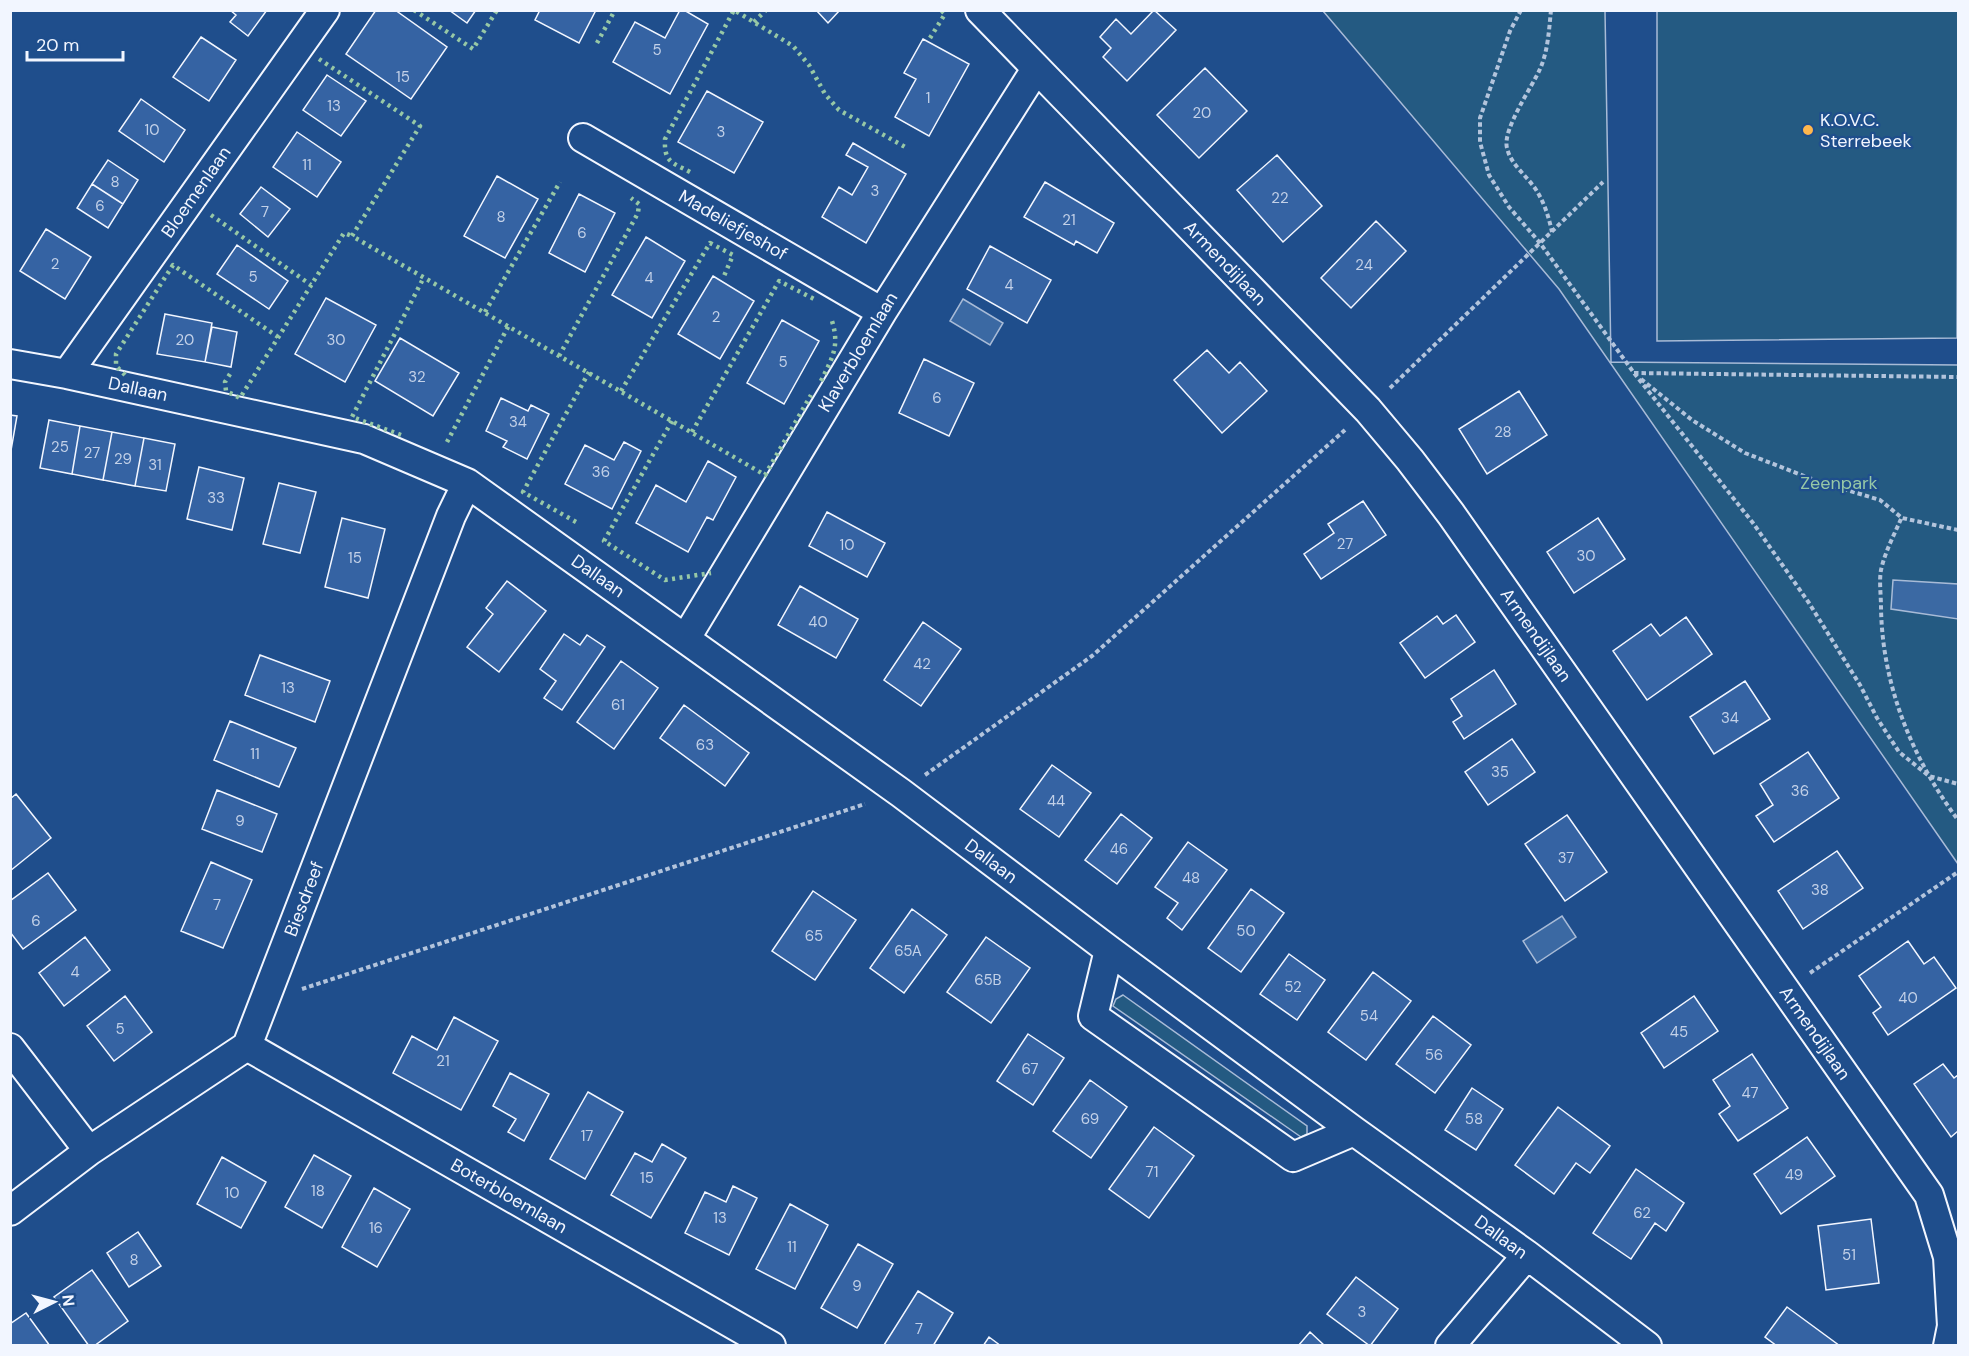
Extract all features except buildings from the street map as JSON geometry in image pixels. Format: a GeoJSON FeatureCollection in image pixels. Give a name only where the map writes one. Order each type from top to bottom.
{"type":"FeatureCollection","features":[{"type":"Feature","properties":{"kind":"street","name":"Bloemenlaan"},"geometry":{"type":"LineString","coordinates":[[67,374],[325,10]]}},
{"type":"Feature","properties":{"kind":"street","name":"Armendijlaan"},"geometry":{"type":"LineString","coordinates":[[980,10],[1368,410],[1410,460],[1450,514],[1929,1196],[1948,1257],[1952,1326],[1948,1346]]}},
{"type":"Feature","properties":{"kind":"street","name":"Klaverbloemlaan"},"geometry":{"type":"LineString","coordinates":[[686,638],[882,312],[1036,69]]}},
{"type":"Feature","properties":{"kind":"street","name":"Madeliefjeshof"},"geometry":{"type":"LineString","coordinates":[[584,138],[882,312]]}},
{"type":"Feature","properties":{"kind":"street","name":"Dallaan"},"geometry":{"type":"LineString","coordinates":[[10,364],[67,374],[364,439],[467,483],[901,792],[1109,950],[1354,1131],[1527,1255],[1647,1346]]}},
{"type":"Feature","properties":{"kind":"street","name":"Biesdreef"},"geometry":{"type":"LineString","coordinates":[[247,1046],[447,527],[467,483]]}},
{"type":"Feature","properties":{"kind":"street"},"geometry":{"type":"LineString","coordinates":[[1109,950],[1093,1016],[1293,1157],[1354,1131]]}},
{"type":"Feature","properties":{"kind":"street"},"geometry":{"type":"LineString","coordinates":[[10,1211],[89,1151],[247,1046]]}},
{"type":"Feature","properties":{"kind":"street","name":"Boterbloemlaan"},"geometry":{"type":"LineString","coordinates":[[247,1046],[771,1346]]}},
{"type":"Feature","properties":{"kind":"street"},"geometry":{"type":"LineString","coordinates":[[10,1048],[89,1151]]}},
{"type":"Feature","properties":{"kind":"street"},"geometry":{"type":"LineString","coordinates":[[1450,1346],[1527,1255]]}},
{"type":"Feature","properties":{"kind":"path"},"geometry":{"type":"LineString","coordinates":[[1521,10],[1510,31],[1480,118],[1480,142],[1489,175],[1509,207],[1540,243],[1634,373],[1753,523],[1809,603],[1899,752],[1929,776],[1959,784]]}},
{"type":"Feature","properties":{"kind":"path"},"geometry":{"type":"LineString","coordinates":[[1551,10],[1549,38],[1541,67],[1508,132],[1506,146],[1511,160],[1538,192],[1548,214],[1552,232]]}},
{"type":"Feature","properties":{"kind":"path"},"geometry":{"type":"LineString","coordinates":[[1390,389],[1603,182]]}},
{"type":"Feature","properties":{"kind":"path"},"geometry":{"type":"LineString","coordinates":[[1634,373],[1959,377]]}},
{"type":"Feature","properties":{"kind":"path"},"geometry":{"type":"LineString","coordinates":[[1634,373],[1679,411],[1745,453],[1817,481],[1880,500],[1902,518],[1959,530]]}},
{"type":"Feature","properties":{"kind":"path"},"geometry":{"type":"LineString","coordinates":[[1902,518],[1881,571],[1881,618],[1885,656],[1894,697],[1918,756],[1959,820]]}},
{"type":"Feature","properties":{"kind":"path"},"geometry":{"type":"LineString","coordinates":[[1784,990],[1959,872]]}},
{"type":"Feature","properties":{"kind":"green space","name":"Zeenpark"},"geometry":{"type":"Polygon","coordinates":[[[1323,11],[1605,11],[1611,362],[1958,365],[1958,864],[1559,289],[1323,11]]]}},
{"type":"Feature","properties":{"kind":"green space","name":"K.O.V.C. Sterrebeek"},"geometry":{"type":"Polygon","coordinates":[[[1657,11],[1958,11],[1957,338],[1657,341],[1657,11]]]}},
{"type":"Feature","properties":{"kind":"green space"},"geometry":{"type":"Polygon","coordinates":[[[1123,995],[1307,1126],[1307,1134],[1301,1137],[1113,1006],[1116,999],[1123,995]]]}},
{"type":"Feature","properties":{"kind":"shaded area"},"geometry":{"type":"Polygon","coordinates":[[[963,299],[1003,323],[990,345],[950,321],[963,299]]]}},
{"type":"Feature","properties":{"kind":"shaded area"},"geometry":{"type":"Polygon","coordinates":[[[1893,580],[1958,584],[1958,619],[1891,609],[1893,580]]]}},
{"type":"Feature","properties":{"kind":"shaded area"},"geometry":{"type":"Polygon","coordinates":[[[1562,916],[1576,937],[1537,963],[1523,941],[1562,916]]]}},
{"type":"Feature","properties":{"kind":"hedge"},"geometry":{"type":"LineString","coordinates":[[414,10],[473,49],[497,10]]}},
{"type":"Feature","properties":{"kind":"hedge"},"geometry":{"type":"LineString","coordinates":[[597,43],[615,10]]}},
{"type":"Feature","properties":{"kind":"hedge"},"geometry":{"type":"LineString","coordinates":[[690,172],[667,157],[665,139],[734,10],[793,46],[809,65],[825,94],[839,110],[907,148]]}},
{"type":"Feature","properties":{"kind":"hedge"},"geometry":{"type":"LineString","coordinates":[[754,22],[766,10]]}},
{"type":"Feature","properties":{"kind":"hedge"},"geometry":{"type":"LineString","coordinates":[[930,38],[945,14],[941,10]]}},
{"type":"Feature","properties":{"kind":"hedge"},"geometry":{"type":"LineString","coordinates":[[319,59],[420,126],[352,236],[765,475],[811,395]]}},
{"type":"Feature","properties":{"kind":"hedge"},"geometry":{"type":"LineString","coordinates":[[485,312],[560,182]]}},
{"type":"Feature","properties":{"kind":"hedge"},"geometry":{"type":"LineString","coordinates":[[559,356],[638,213],[639,204],[631,198]]}},
{"type":"Feature","properties":{"kind":"hedge"},"geometry":{"type":"LineString","coordinates":[[211,215],[311,285]]}},
{"type":"Feature","properties":{"kind":"hedge"},"geometry":{"type":"LineString","coordinates":[[230,374],[225,382],[226,391],[240,398],[344,233],[352,236]]}},
{"type":"Feature","properties":{"kind":"hedge"},"geometry":{"type":"LineString","coordinates":[[621,391],[710,243],[733,255],[724,276]]}},
{"type":"Feature","properties":{"kind":"hedge"},"geometry":{"type":"LineString","coordinates":[[125,375],[116,366],[116,354],[173,265],[278,337]]}},
{"type":"Feature","properties":{"kind":"hedge"},"geometry":{"type":"LineString","coordinates":[[401,435],[352,417],[424,277]]}},
{"type":"Feature","properties":{"kind":"hedge"},"geometry":{"type":"LineString","coordinates":[[692,432],[779,281],[816,300]]}},
{"type":"Feature","properties":{"kind":"hedge"},"geometry":{"type":"LineString","coordinates":[[821,381],[835,345],[832,321]]}},
{"type":"Feature","properties":{"kind":"hedge"},"geometry":{"type":"LineString","coordinates":[[447,442],[509,325]]}},
{"type":"Feature","properties":{"kind":"hedge"},"geometry":{"type":"LineString","coordinates":[[576,522],[523,492],[589,372]]}},
{"type":"Feature","properties":{"kind":"hedge"},"geometry":{"type":"LineString","coordinates":[[672,421],[604,541],[665,580],[711,573]]}},
{"type":"Feature","properties":{"kind":"place","name":"K.O.V.C. Sterrebeek"},"geometry":{"type":"Point","coordinates":[1808,130]}}]}
